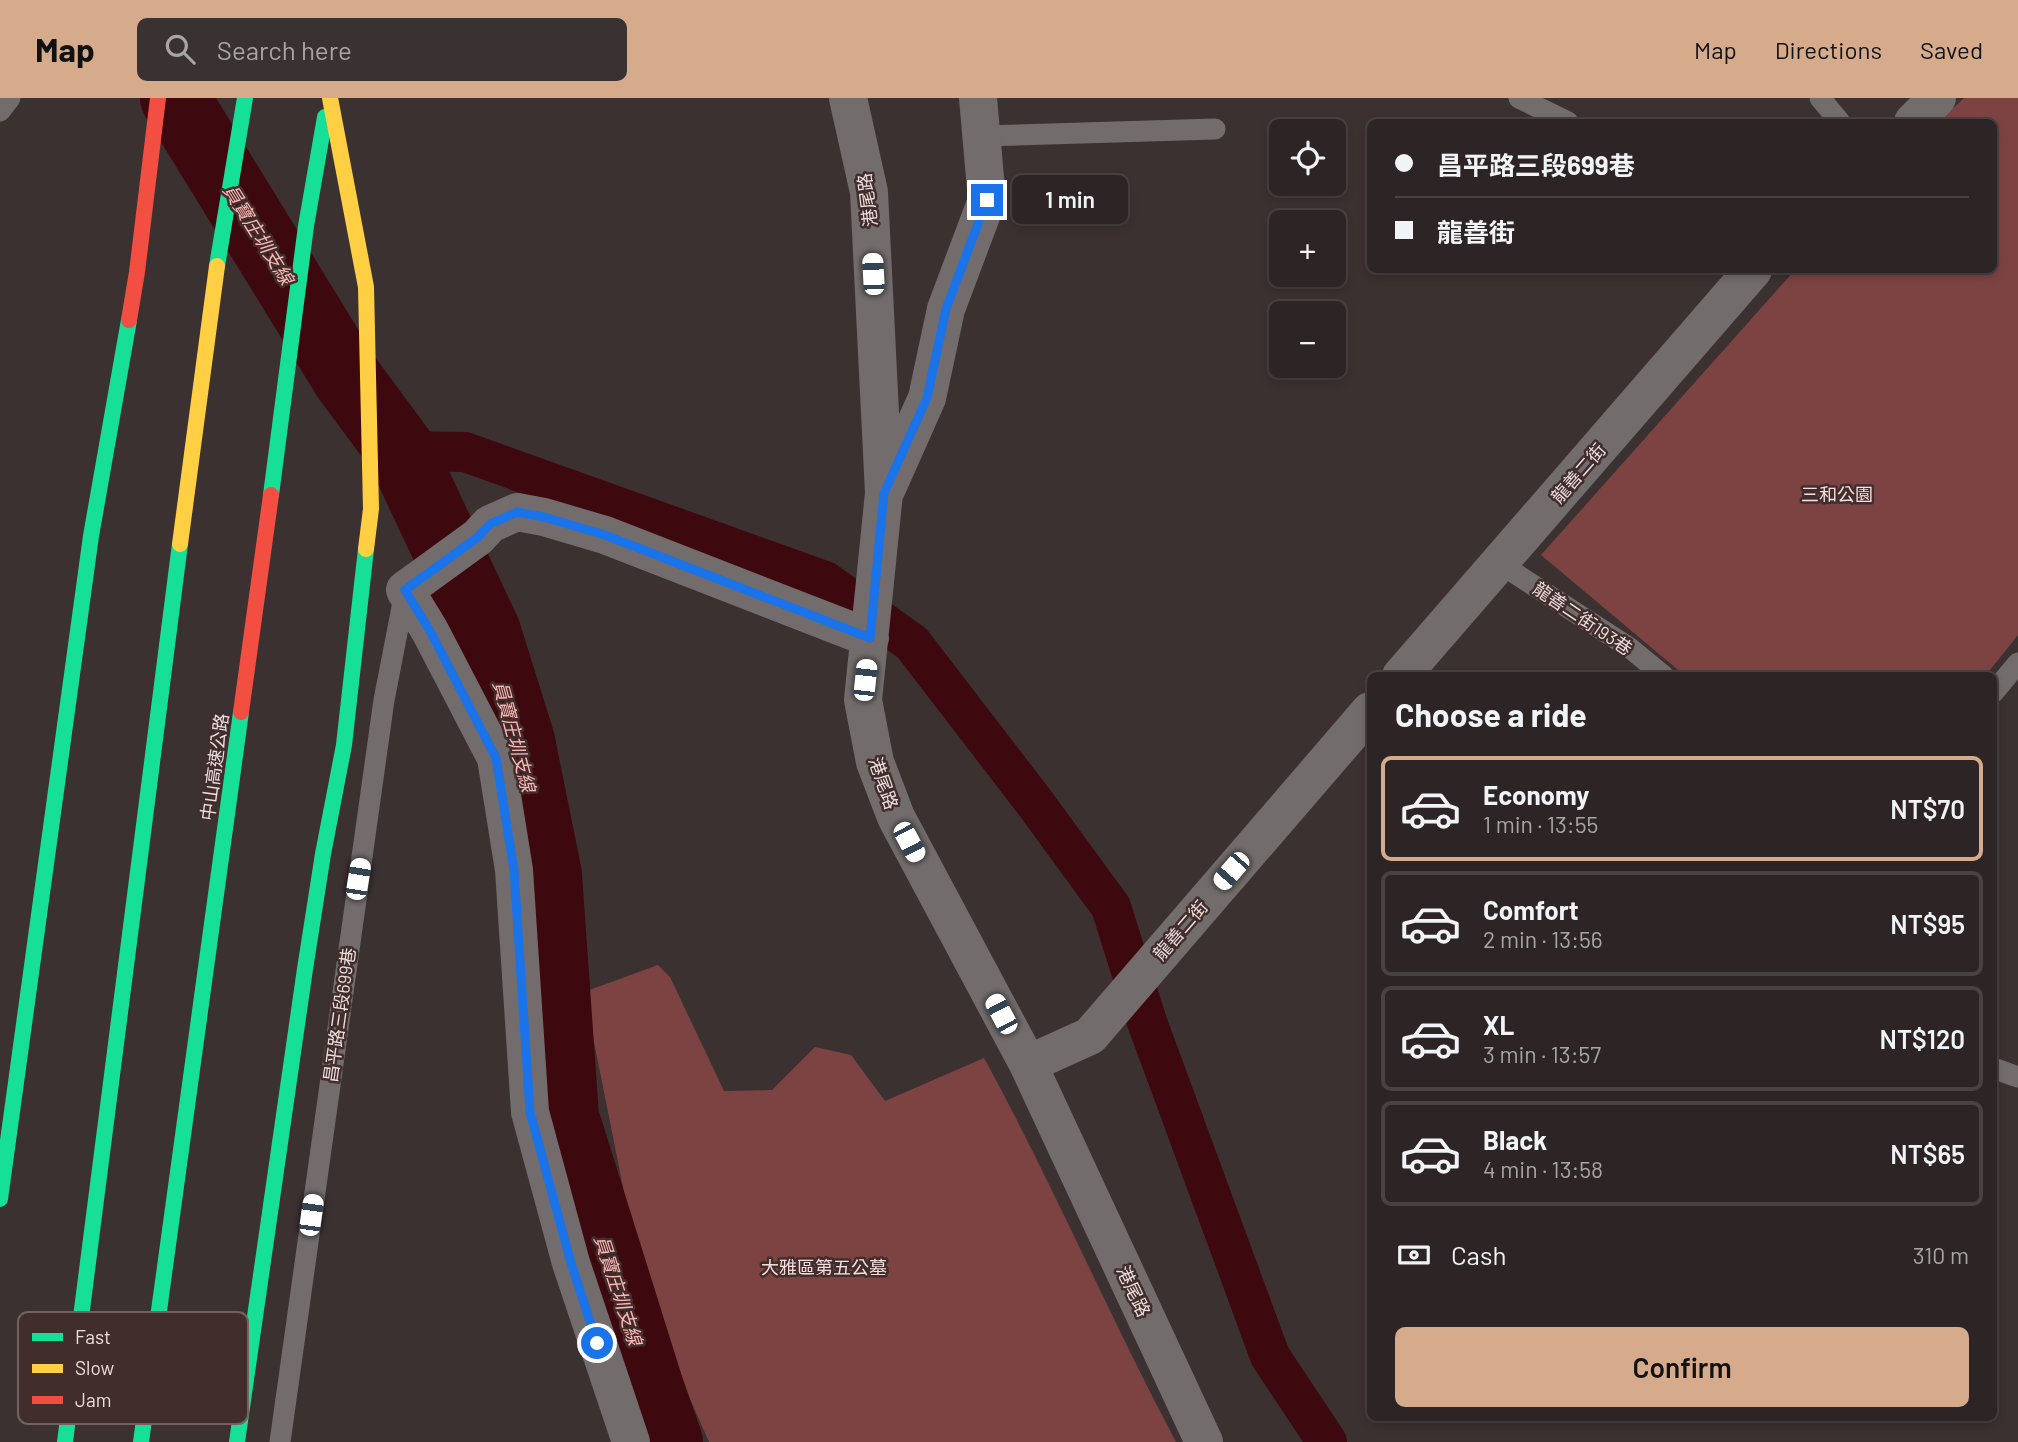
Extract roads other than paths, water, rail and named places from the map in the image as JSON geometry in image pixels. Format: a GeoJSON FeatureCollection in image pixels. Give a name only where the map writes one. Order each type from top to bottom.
{"type":"FeatureCollection","features":[{"type":"Feature","properties":{"kind":"highway"},"geometry":{"type":"LineString","coordinates":[[82,1312],[210,311],[245,98]]}},
{"type":"Feature","properties":{"kind":"highway"},"geometry":{"type":"LineString","coordinates":[[248,1364],[304,969],[344,745],[371,509],[366,287],[329,98]]}},
{"type":"Feature","properties":{"kind":"highway","name":"中山高速公路"},"geometry":{"type":"LineString","coordinates":[[159,1312],[306,226],[329,98]]}},
{"type":"Feature","properties":{"kind":"highway"},"geometry":{"type":"LineString","coordinates":[[0,1199],[91,536],[137,272],[157,103]]}},
{"type":"Feature","properties":{"kind":"highway"},"geometry":{"type":"LineString","coordinates":[[135,152],[137,272]]}},
{"type":"Feature","properties":{"kind":"highway"},"geometry":{"type":"LineString","coordinates":[[65,1442],[67,1424]]}},
{"type":"Feature","properties":{"kind":"highway","name":"中山高速公路"},"geometry":{"type":"LineString","coordinates":[[141,1442],[143,1424]]}},
{"type":"Feature","properties":{"kind":"highway"},"geometry":{"type":"LineString","coordinates":[[237,1442],[240,1424]]}},
{"type":"Feature","properties":{"kind":"street","name":"港尾路"},"geometry":{"type":"LineString","coordinates":[[848,98],[869,192],[884,493],[863,700],[875,762],[896,817],[1028,1063],[1204,1442]]}},
{"type":"Feature","properties":{"kind":"street"},"geometry":{"type":"LineString","coordinates":[[884,493],[927,398],[946,309],[987,200],[978,98]]}},
{"type":"Feature","properties":{"kind":"street"},"geometry":{"type":"LineString","coordinates":[[1916,119],[1937,98]]}},
{"type":"Feature","properties":{"kind":"street","name":"龍善二街"},"geometry":{"type":"LineString","coordinates":[[1404,672],[1750,273]]}},
{"type":"Feature","properties":{"kind":"street"},"geometry":{"type":"LineString","coordinates":[[631,1442],[571,1263],[530,1112],[514,870],[496,758],[430,631],[416,582],[478,537],[490,524],[517,512],[605,535],[871,622]]}},
{"type":"Feature","properties":{"kind":"street","name":"龍善二街"},"geometry":{"type":"LineString","coordinates":[[1028,1063],[1090,1036],[1367,714]]}},
{"type":"Feature","properties":{"kind":"lane"},"geometry":{"type":"LineString","coordinates":[[0,111],[10,98]]}},
{"type":"Feature","properties":{"kind":"lane"},"geometry":{"type":"LineString","coordinates":[[1519,98],[1562,119]]}},
{"type":"Feature","properties":{"kind":"lane"},"geometry":{"type":"LineString","coordinates":[[1821,98],[1838,119]]}},
{"type":"Feature","properties":{"kind":"lane"},"geometry":{"type":"LineString","coordinates":[[981,136],[1215,129]]}},
{"type":"Feature","properties":{"kind":"lane","name":"龍善二街193巷"},"geometry":{"type":"LineString","coordinates":[[1499,563],[1630,648],[1659,672]]}},
{"type":"Feature","properties":{"kind":"lane","name":"昌平路三段699巷"},"geometry":{"type":"LineString","coordinates":[[280,1442],[376,753],[416,582]]}},
{"type":"Feature","properties":{"kind":"lane"},"geometry":{"type":"LineString","coordinates":[[1997,688],[2018,663]]}},
{"type":"Feature","properties":{"kind":"lane"},"geometry":{"type":"LineString","coordinates":[[1997,1069],[2018,1077]]}},
{"type":"Feature","properties":{"kind":"waterway","name":"員寶庄圳支線"},"geometry":{"type":"LineString","coordinates":[[175,98],[347,378],[401,451],[486,632],[520,741],[547,875],[564,1117],[668,1442]]}},
{"type":"Feature","properties":{"kind":"waterway"},"geometry":{"type":"LineString","coordinates":[[401,451],[465,452],[825,581],[912,643],[1111,907],[1147,1022],[1270,1356],[1327,1442]]}},
{"type":"Feature","properties":{"kind":"park label","name":"三和公園"},"geometry":{"type":"Point","coordinates":[1837,494]}},
{"type":"Feature","properties":{"kind":"park label","name":"大雅區第五公墓"},"geometry":{"type":"Point","coordinates":[824,1267]}}]}
